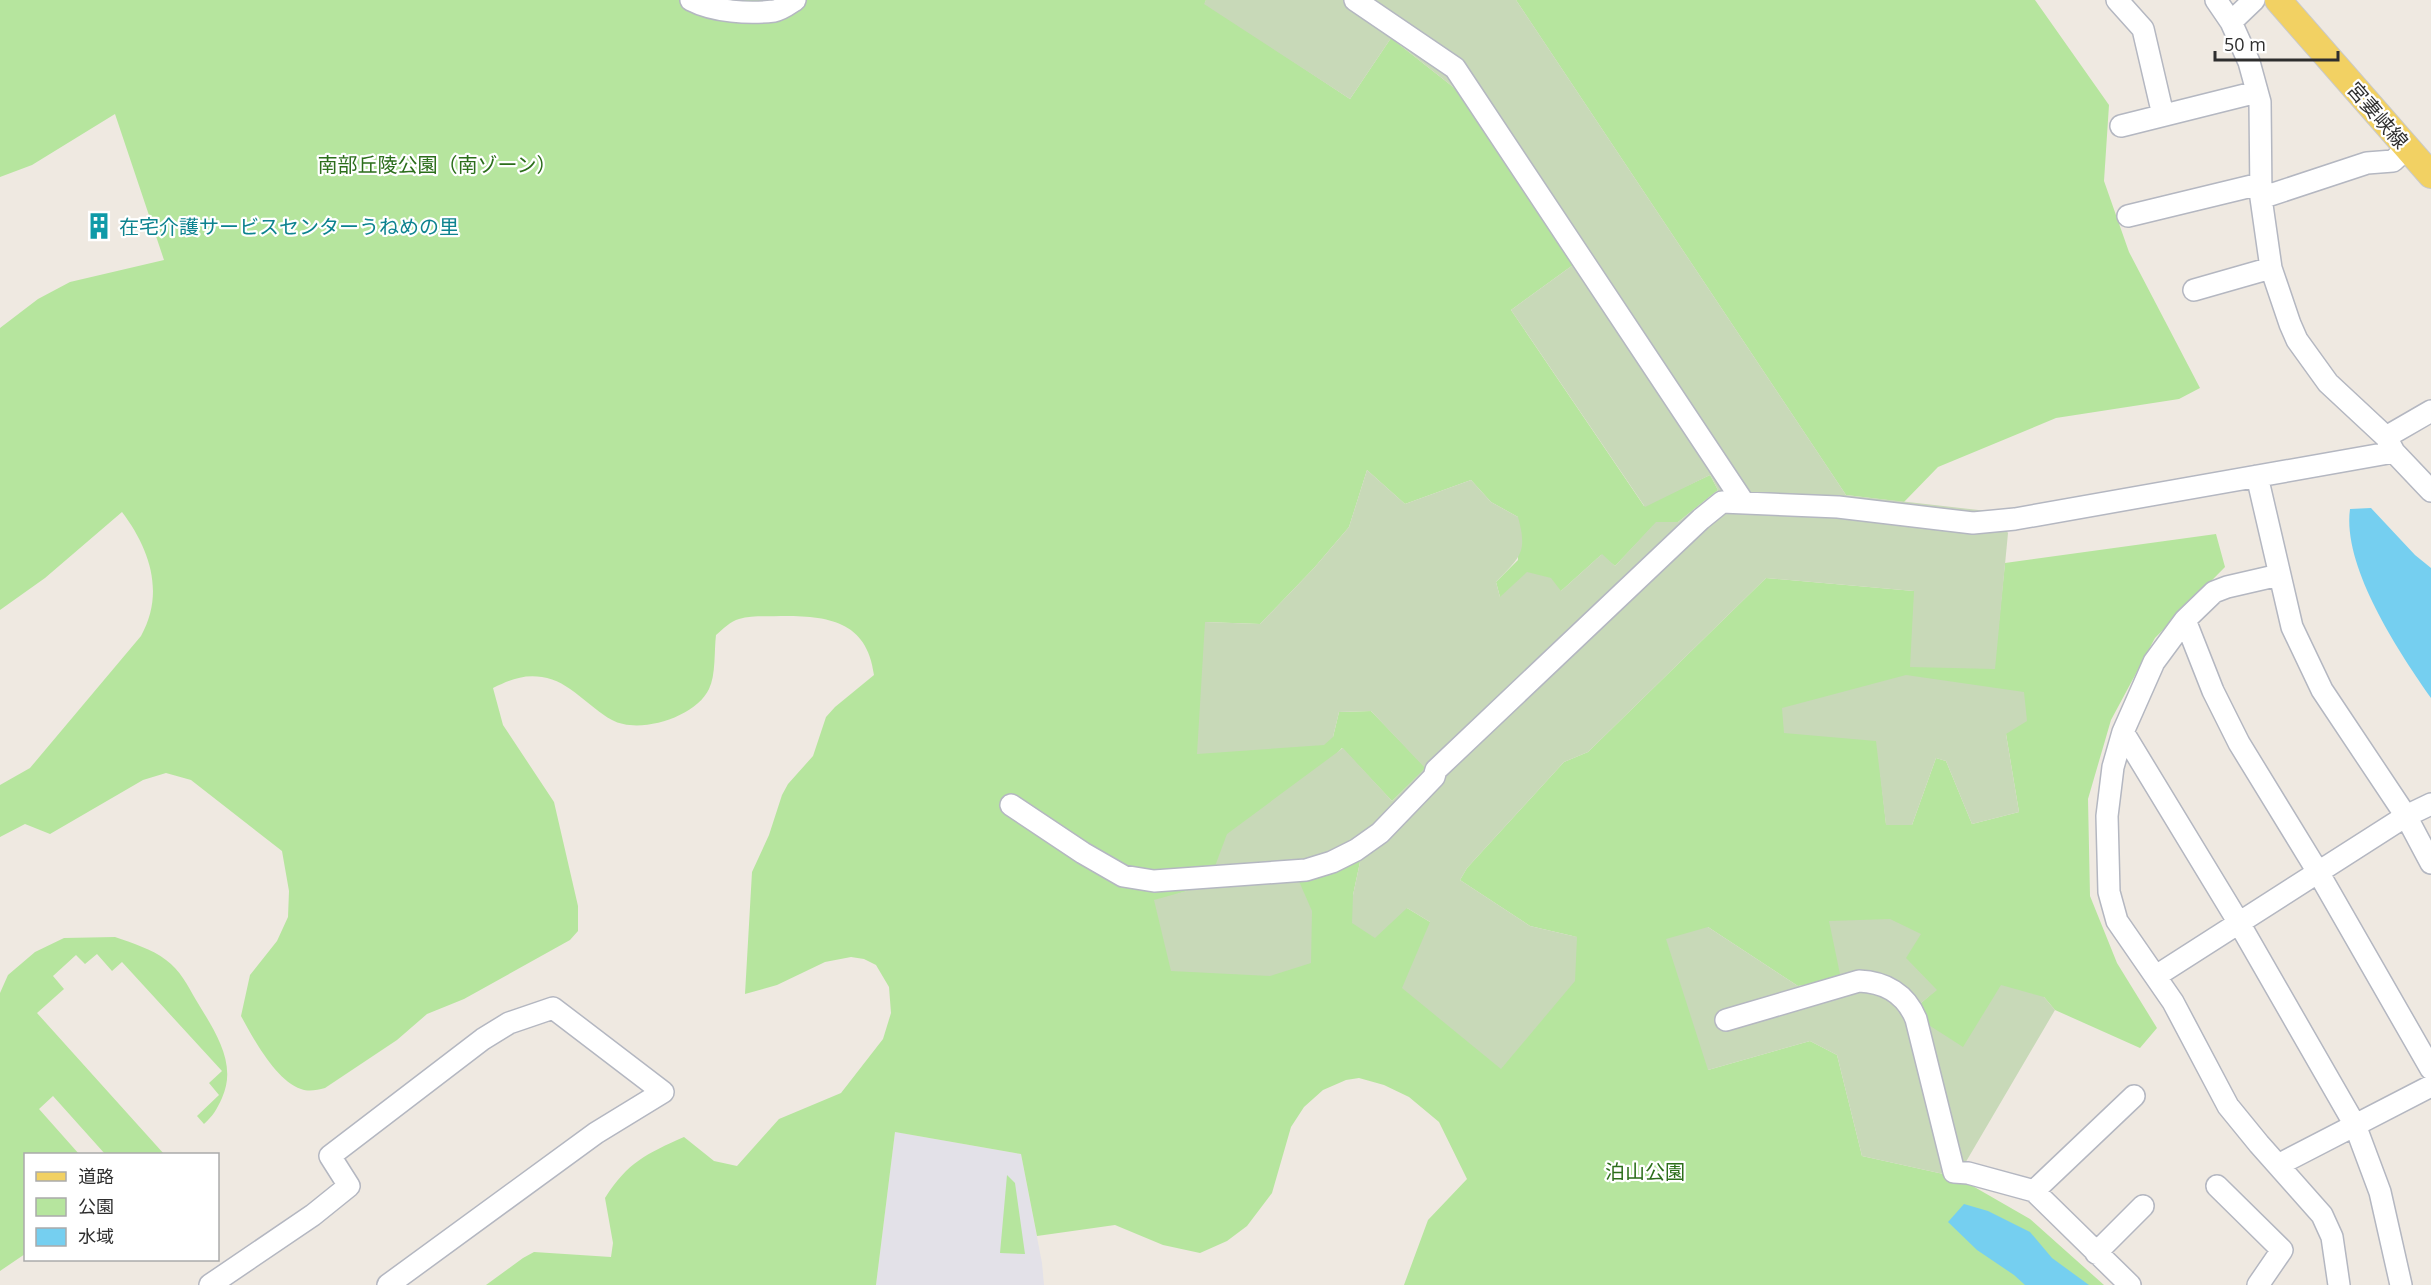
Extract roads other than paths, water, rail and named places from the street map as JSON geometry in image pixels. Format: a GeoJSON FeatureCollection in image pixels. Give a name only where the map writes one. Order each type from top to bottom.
{"type":"FeatureCollection","features":[{"type":"Feature","properties":{"kind":"main road","name":"宮妻峡線"},"geometry":{"type":"LineString","coordinates":[[2278,0],[2431,176]]}},
{"type":"Feature","properties":{"kind":"street"},"geometry":{"type":"LineString","coordinates":[[691,0],[732,11],[777,11],[795,0]]}},
{"type":"Feature","properties":{"kind":"street"},"geometry":{"type":"LineString","coordinates":[[1355,0],[1455,68],[1744,503]]}},
{"type":"Feature","properties":{"kind":"street"},"geometry":{"type":"LineString","coordinates":[[2117,0],[2144,29],[2163,115]]}},
{"type":"Feature","properties":{"kind":"street"},"geometry":{"type":"LineString","coordinates":[[2216,0],[2231,22],[2249,62],[2260,102],[2261,191],[2271,268],[2297,340],[2328,384],[2390,444],[2431,491]]}},
{"type":"Feature","properties":{"kind":"street"},"geometry":{"type":"LineString","coordinates":[[2231,22],[2254,0]]}},
{"type":"Feature","properties":{"kind":"street"},"geometry":{"type":"LineString","coordinates":[[2121,126],[2257,92]]}},
{"type":"Feature","properties":{"kind":"street"},"geometry":{"type":"LineString","coordinates":[[2128,216],[2261,191],[2367,164],[2393,162],[2407,148]]}},
{"type":"Feature","properties":{"kind":"street"},"geometry":{"type":"LineString","coordinates":[[2194,290],[2271,268]]}},
{"type":"Feature","properties":{"kind":"street"},"geometry":{"type":"LineString","coordinates":[[1011,805],[1083,853],[1123,876],[1154,881],[1306,870],[1332,862],[1356,850],[1388,825],[1434,777],[1436,770],[1701,519],[1722,502],[1838,507],[1973,523],[2015,519],[2257,476],[2390,444],[2431,411]]}},
{"type":"Feature","properties":{"kind":"street"},"geometry":{"type":"LineString","coordinates":[[2257,476],[2292,627],[2322,690],[2406,816],[2431,863]]}},
{"type":"Feature","properties":{"kind":"street"},"geometry":{"type":"LineString","coordinates":[[2279,576],[2214,592],[2185,620],[2154,662],[2123,732],[2108,794],[2110,901],[2117,921],[2126,936],[2173,1002],[2228,1106],[2313,1203],[2329,1228],[2339,1285]]}},
{"type":"Feature","properties":{"kind":"street"},"geometry":{"type":"LineString","coordinates":[[2185,620],[2213,691],[2254,770],[2318,872],[2431,1069]]}},
{"type":"Feature","properties":{"kind":"street"},"geometry":{"type":"LineString","coordinates":[[2123,732],[2239,923],[2355,1125],[2380,1192],[2402,1285]]}},
{"type":"Feature","properties":{"kind":"street"},"geometry":{"type":"LineString","coordinates":[[2156,976],[2406,816],[2431,804]]}},
{"type":"Feature","properties":{"kind":"street"},"geometry":{"type":"LineString","coordinates":[[1726,1020],[1852,983],[1875,982],[1900,995],[1911,1006],[1916,1019],[1954,1172],[1968,1173],[2034,1191],[2130,1285]]}},
{"type":"Feature","properties":{"kind":"street"},"geometry":{"type":"LineString","coordinates":[[210,1285],[313,1215],[349,1186],[330,1156],[474,1046],[509,1023],[553,1008],[663,1092],[652,1096],[596,1133],[388,1285]]}},
{"type":"Feature","properties":{"kind":"street"},"geometry":{"type":"LineString","coordinates":[[2278,1165],[2431,1086]]}},
{"type":"Feature","properties":{"kind":"street"},"geometry":{"type":"LineString","coordinates":[[2034,1191],[2134,1096]]}},
{"type":"Feature","properties":{"kind":"street"},"geometry":{"type":"LineString","coordinates":[[2217,1186],[2282,1250],[2258,1285]]}},
{"type":"Feature","properties":{"kind":"street"},"geometry":{"type":"LineString","coordinates":[[2096,1253],[2143,1206]]}},
{"type":"Feature","properties":{"kind":"water"},"geometry":{"type":"Polygon","coordinates":[[[2371,508],[2415,555],[2431,568],[2431,698],[2389,633],[2364,582],[2355,557],[2350,532],[2350,509],[2371,508]]]}},
{"type":"Feature","properties":{"kind":"water"},"geometry":{"type":"Polygon","coordinates":[[[1964,1204],[1988,1211],[2030,1232],[2052,1258],[2089,1285],[2025,1285],[1977,1250],[1948,1222],[1964,1204]]]}},
{"type":"Feature","properties":{"kind":"place","name":"在宅介護サービスセンターうねめの里"},"geometry":{"type":"Point","coordinates":[99,226]}},
{"type":"Feature","properties":{"kind":"park label","name":"南部丘陵公園（南ゾーン）"},"geometry":{"type":"Point","coordinates":[437,164]}},
{"type":"Feature","properties":{"kind":"park label","name":"泊山公園"},"geometry":{"type":"Point","coordinates":[1645,1171]}}]}
